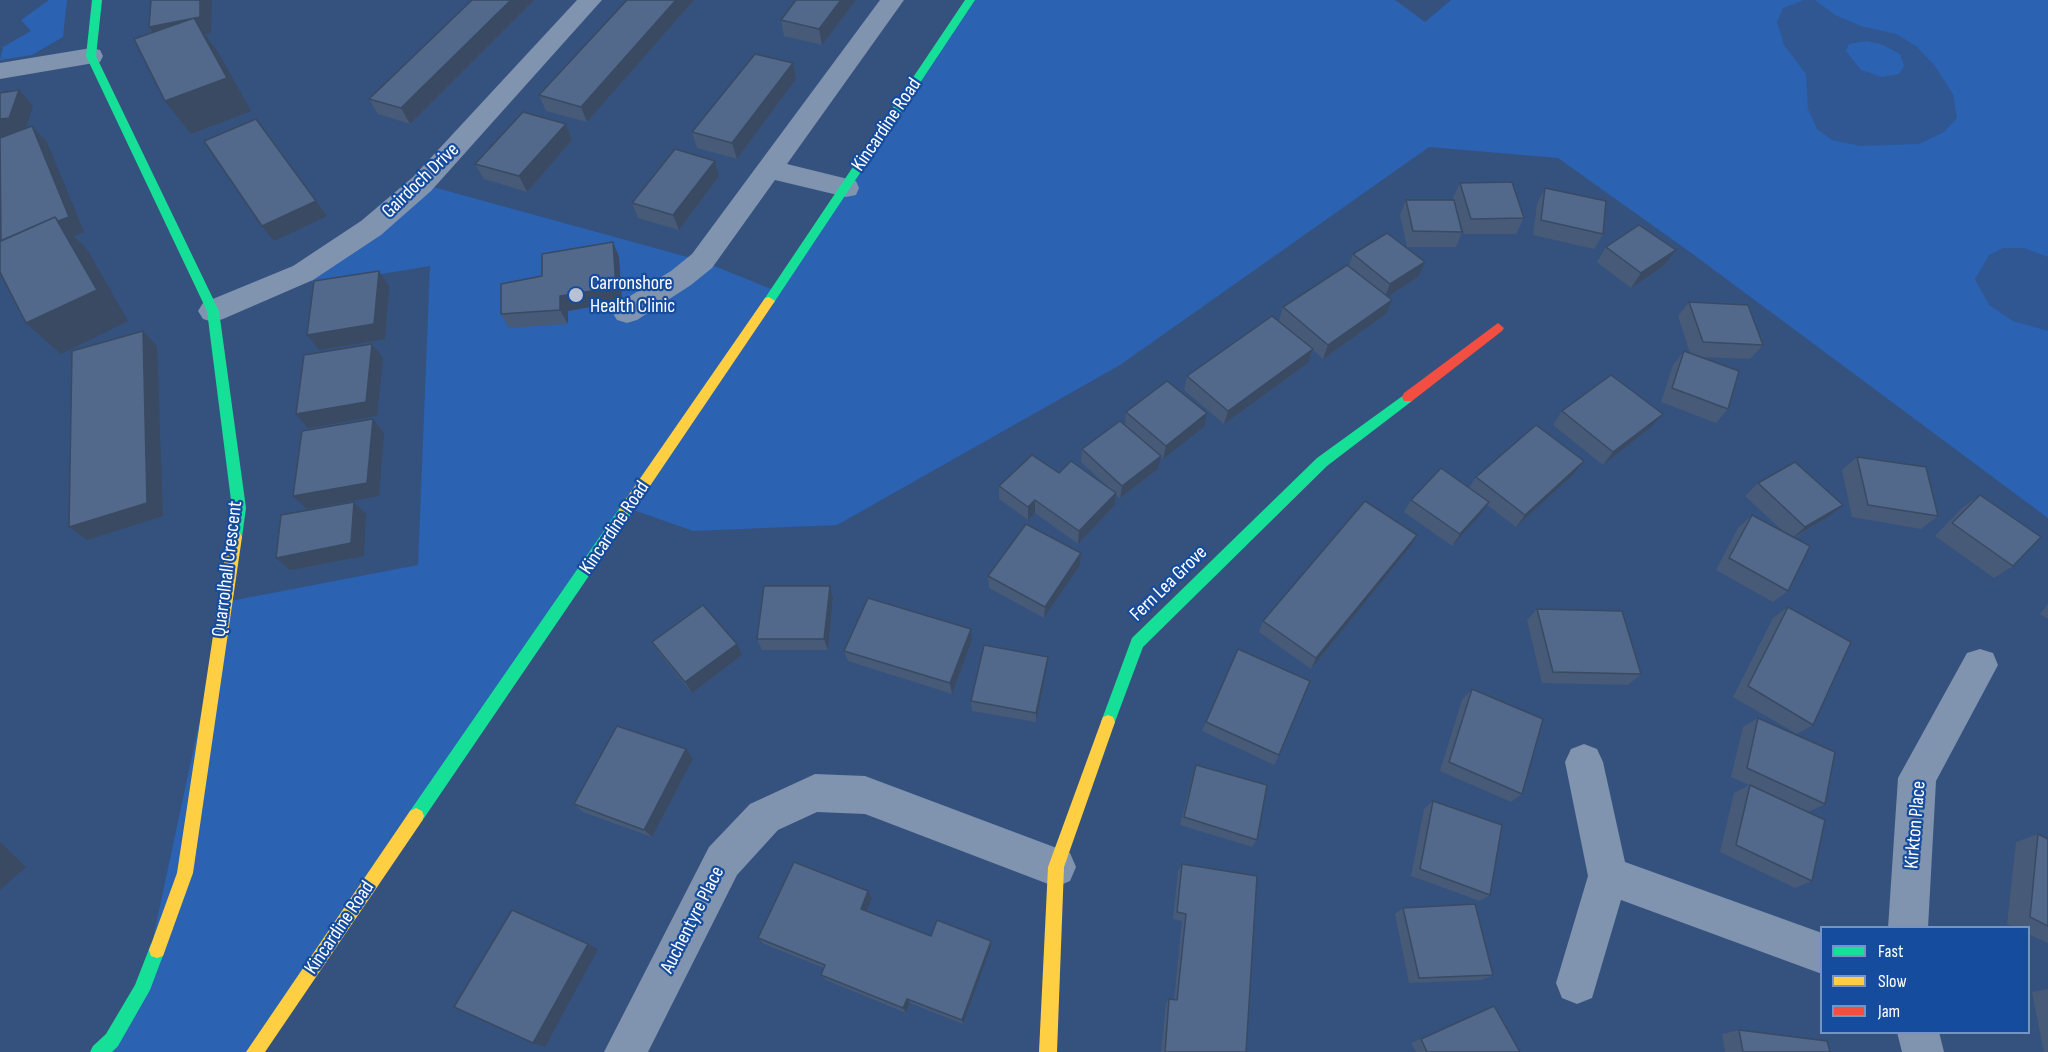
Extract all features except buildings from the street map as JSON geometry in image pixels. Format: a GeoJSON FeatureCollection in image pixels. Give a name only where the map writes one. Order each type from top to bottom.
{"type":"FeatureCollection","features":[{"type":"Feature","properties":{"kind":"street"},"geometry":{"type":"LineString","coordinates":[[0,71],[91,56],[97,0]]}},
{"type":"Feature","properties":{"kind":"street","name":"Gairdoch Drive"},"geometry":{"type":"LineString","coordinates":[[213,311],[303,273],[371,228],[422,184],[590,0]]}},
{"type":"Feature","properties":{"kind":"street"},"geometry":{"type":"LineString","coordinates":[[627,312],[681,278],[702,261],[892,0]]}},
{"type":"Feature","properties":{"kind":"street","name":"Kincardine Road"},"geometry":{"type":"LineString","coordinates":[[255,1052],[846,188],[970,0]]}},
{"type":"Feature","properties":{"kind":"street","name":"Quarrolhall Crescent"},"geometry":{"type":"LineString","coordinates":[[91,56],[213,311],[239,508],[184,873],[142,990],[112,1040],[99,1052]]}},
{"type":"Feature","properties":{"kind":"street"},"geometry":{"type":"LineString","coordinates":[[770,169],[846,188]]}},
{"type":"Feature","properties":{"kind":"street","name":"Fern Lea Grove"},"geometry":{"type":"LineString","coordinates":[[1048,1052],[1056,867],[1137,643],[1322,462],[1498,328]]}},
{"type":"Feature","properties":{"kind":"street","name":"Kirkton Place"},"geometry":{"type":"LineString","coordinates":[[1908,926],[1917,778],[1980,665]]}},
{"type":"Feature","properties":{"kind":"street"},"geometry":{"type":"LineString","coordinates":[[1577,983],[1608,876],[1584,762]]}},
{"type":"Feature","properties":{"kind":"street","name":"Auchentyre Place"},"geometry":{"type":"LineString","coordinates":[[625,1052],[723,861],[764,817],[815,793],[865,795],[1056,867]]}},
{"type":"Feature","properties":{"kind":"street"},"geometry":{"type":"LineString","coordinates":[[1608,876],[1820,954]]}},
{"type":"Feature","properties":{"kind":"street"},"geometry":{"type":"LineString","coordinates":[[1918,1034],[1923,1052]]}},
{"type":"Feature","properties":{"kind":"shaded area"},"geometry":{"type":"Polygon","coordinates":[[[49,0],[67,0],[63,37],[32,55],[0,60],[3,47],[31,31],[21,20],[49,0]]]}},
{"type":"Feature","properties":{"kind":"shaded area"},"geometry":{"type":"Polygon","coordinates":[[[970,0],[1395,0],[1425,22],[1451,0],[2048,0],[2048,518],[1690,252],[1558,158],[1429,147],[1120,365],[837,525],[693,531],[628,508],[254,1052],[99,1052],[142,990],[225,602],[418,565],[430,266],[316,285],[303,273],[422,184],[702,261],[776,291],[970,0]]]}},
{"type":"Feature","properties":{"kind":"shaded area"},"geometry":{"type":"Polygon","coordinates":[[[1804,0],[1815,0],[1835,15],[1861,26],[1896,34],[1916,46],[1935,66],[1953,94],[1957,118],[1944,132],[1919,144],[1860,146],[1832,140],[1817,129],[1808,109],[1806,74],[1784,45],[1777,22],[1783,8],[1804,0]],[[1867,41],[1849,44],[1846,51],[1861,70],[1882,77],[1899,74],[1904,66],[1900,54],[1883,45],[1867,41]]]}},
{"type":"Feature","properties":{"kind":"shaded area"},"geometry":{"type":"Polygon","coordinates":[[[2003,248],[2024,248],[2048,257],[2048,331],[2013,321],[1989,305],[1975,279],[1989,255],[2003,248]]]}},
{"type":"Feature","properties":{"kind":"traffic: fast"},"geometry":{"type":"LineString","coordinates":[[97,0],[91,56],[213,311],[239,508],[235,537]]}},
{"type":"Feature","properties":{"kind":"traffic: fast"},"geometry":{"type":"LineString","coordinates":[[769,301],[970,0]]}},
{"type":"Feature","properties":{"kind":"traffic: fast"},"geometry":{"type":"LineString","coordinates":[[1108,722],[1137,643],[1322,462],[1408,397]]}},
{"type":"Feature","properties":{"kind":"traffic: fast"},"geometry":{"type":"LineString","coordinates":[[416,816],[626,510]]}},
{"type":"Feature","properties":{"kind":"traffic: fast"},"geometry":{"type":"LineString","coordinates":[[99,1052],[112,1040],[142,990],[157,950]]}},
{"type":"Feature","properties":{"kind":"traffic: slow"},"geometry":{"type":"LineString","coordinates":[[626,510],[769,301]]}},
{"type":"Feature","properties":{"kind":"traffic: slow"},"geometry":{"type":"LineString","coordinates":[[157,950],[185,873],[235,537]]}},
{"type":"Feature","properties":{"kind":"traffic: slow"},"geometry":{"type":"LineString","coordinates":[[1048,1052],[1056,867],[1108,722]]}},
{"type":"Feature","properties":{"kind":"traffic: slow"},"geometry":{"type":"LineString","coordinates":[[255,1052],[416,816]]}},
{"type":"Feature","properties":{"kind":"traffic: jam"},"geometry":{"type":"LineString","coordinates":[[1408,397],[1498,328]]}},
{"type":"Feature","properties":{"kind":"place","name":"Carronshore Health Clinic"},"geometry":{"type":"Point","coordinates":[576,295]}}]}
